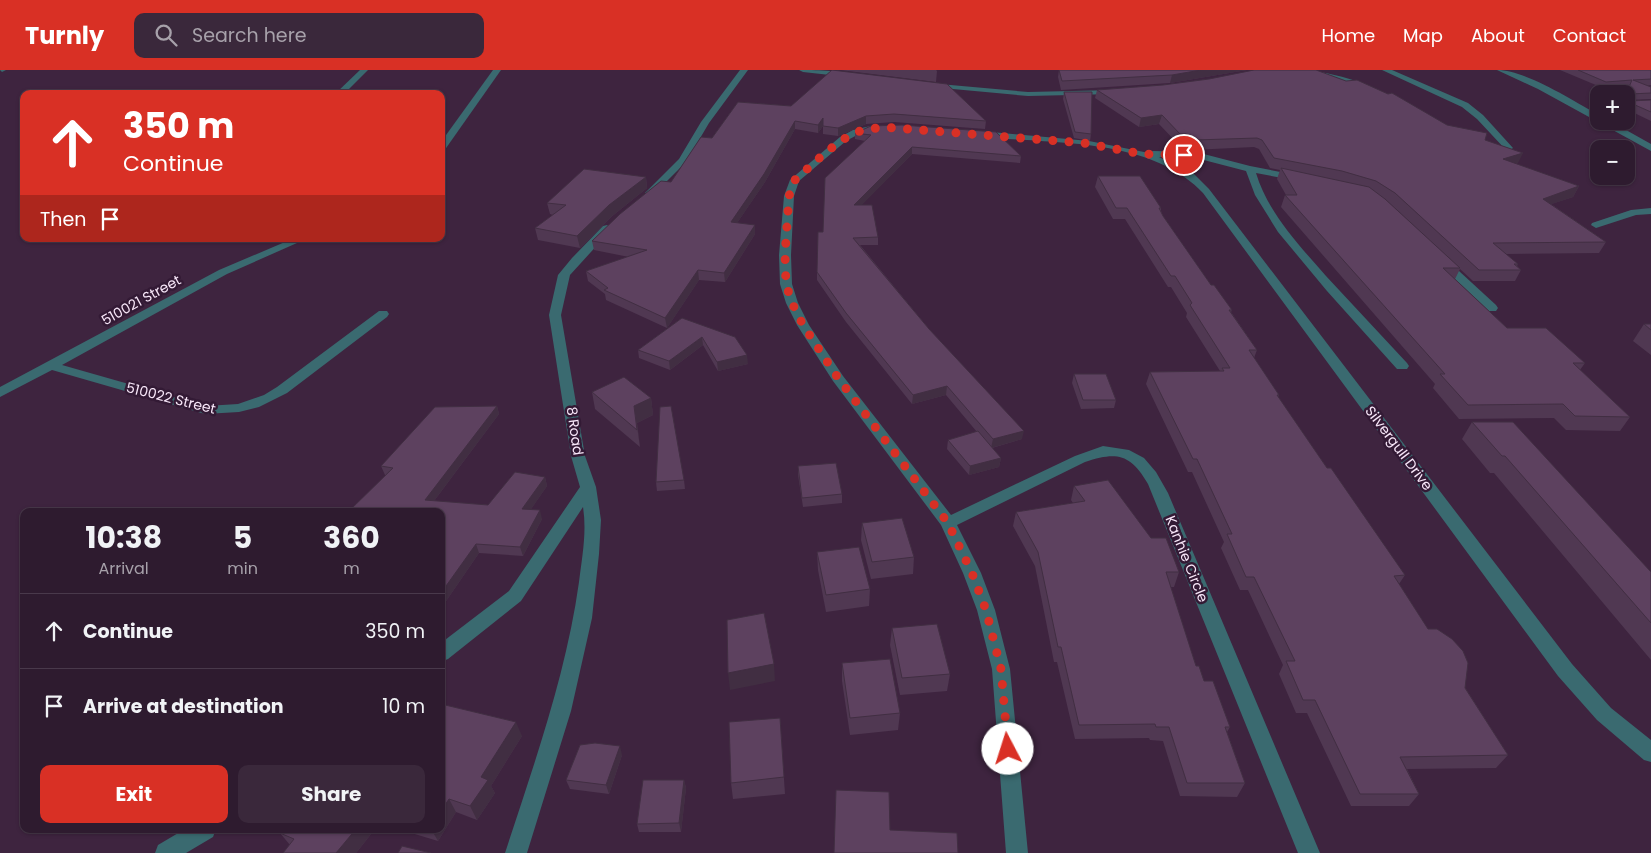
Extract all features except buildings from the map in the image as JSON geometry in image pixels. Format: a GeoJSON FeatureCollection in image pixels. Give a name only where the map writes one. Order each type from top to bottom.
{"type":"FeatureCollection","features":[{"type":"Feature","properties":{"kind":"street"},"geometry":{"type":"LineString","coordinates":[[343,90],[364,70]]}},
{"type":"Feature","properties":{"kind":"street"},"geometry":{"type":"LineString","coordinates":[[445,143],[497,70]]}},
{"type":"Feature","properties":{"kind":"street"},"geometry":{"type":"LineString","coordinates":[[638,203],[656,188],[683,160],[705,122],[744,70]]}},
{"type":"Feature","properties":{"kind":"street"},"geometry":{"type":"LineString","coordinates":[[803,70],[852,76]]}},
{"type":"Feature","properties":{"kind":"street"},"geometry":{"type":"LineString","coordinates":[[1302,70],[1312,76],[1350,81],[1375,92]]}},
{"type":"Feature","properties":{"kind":"street"},"geometry":{"type":"LineString","coordinates":[[1386,70],[1465,104],[1509,148]]}},
{"type":"Feature","properties":{"kind":"street"},"geometry":{"type":"LineString","coordinates":[[1501,70],[1541,87],[1590,114]]}},
{"type":"Feature","properties":{"kind":"street"},"geometry":{"type":"LineString","coordinates":[[921,83],[1028,94],[1126,91]]}},
{"type":"Feature","properties":{"kind":"street"},"geometry":{"type":"LineString","coordinates":[[1576,106],[1590,106]]}},
{"type":"Feature","properties":{"kind":"street"},"geometry":{"type":"LineString","coordinates":[[888,127],[866,129],[844,139],[826,152],[795,180],[789,196],[785,255],[786,284],[792,303],[803,325],[838,378],[948,523],[972,573],[986,610],[1001,669],[1017,853]]}},
{"type":"Feature","properties":{"kind":"street"},"geometry":{"type":"LineString","coordinates":[[1619,130],[1651,148]]}},
{"type":"Feature","properties":{"kind":"street"},"geometry":{"type":"LineString","coordinates":[[971,133],[1084,143],[1142,154],[1196,156],[1307,180]]}},
{"type":"Feature","properties":{"kind":"street","name":"Silvergull Drive"},"geometry":{"type":"LineString","coordinates":[[1142,154],[1182,170],[1192,176],[1206,191],[1565,670],[1604,714],[1651,753]]}},
{"type":"Feature","properties":{"kind":"street"},"geometry":{"type":"LineString","coordinates":[[1250,169],[1257,193],[1272,219],[1402,366]]}},
{"type":"Feature","properties":{"kind":"street"},"geometry":{"type":"LineString","coordinates":[[1596,225],[1636,212],[1651,211]]}},
{"type":"Feature","properties":{"kind":"street","name":"8 Road"},"geometry":{"type":"LineString","coordinates":[[516,853],[561,711],[583,618],[592,554],[592,520],[588,487],[578,456],[569,389],[555,315],[558,293],[564,276],[576,260],[616,220]]}},
{"type":"Feature","properties":{"kind":"street","name":"510021 Street"},"geometry":{"type":"LineString","coordinates":[[0,393],[224,272],[294,242]]}},
{"type":"Feature","properties":{"kind":"street"},"geometry":{"type":"LineString","coordinates":[[1435,254],[1492,308]]}},
{"type":"Feature","properties":{"kind":"street","name":"510022 Street"},"geometry":{"type":"LineString","coordinates":[[52,366],[205,410],[224,412],[259,403],[285,389],[383,314]]}},
{"type":"Feature","properties":{"kind":"street","name":"Kanhie Circle"},"geometry":{"type":"LineString","coordinates":[[948,523],[1080,459],[1102,451],[1121,453],[1134,458],[1144,465],[1160,493],[1309,853]]}},
{"type":"Feature","properties":{"kind":"street"},"geometry":{"type":"LineString","coordinates":[[445,651],[515,596],[588,487]]}},
{"type":"Feature","properties":{"kind":"street"},"geometry":{"type":"LineString","coordinates":[[166,853],[199,833]]}},
{"type":"Feature","properties":{"kind":"route"},"geometry":{"type":"LineString","coordinates":[[1008,749],[1001,669],[986,610],[972,573],[948,523],[838,378],[803,325],[792,303],[786,284],[785,255],[789,196],[795,180],[826,152],[856,132],[882,127],[1046,139],[1084,143],[1142,154],[1184,155]]}}]}
